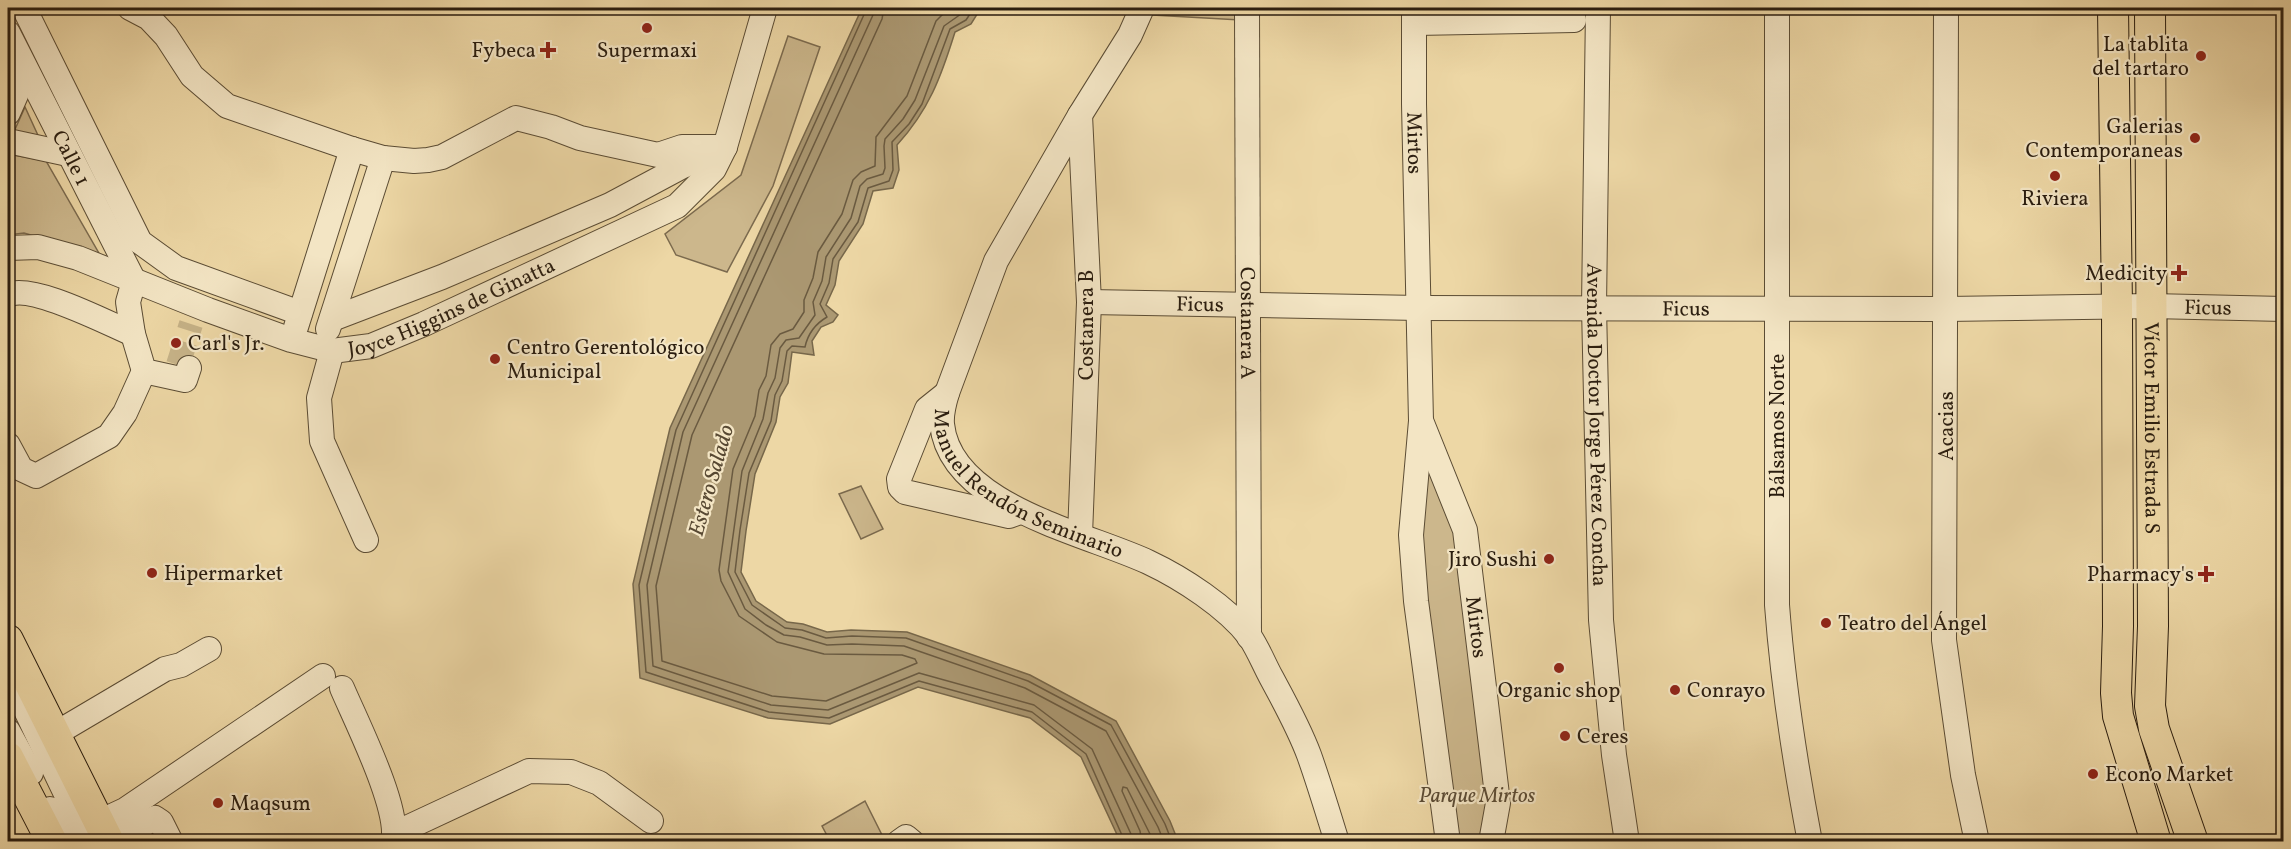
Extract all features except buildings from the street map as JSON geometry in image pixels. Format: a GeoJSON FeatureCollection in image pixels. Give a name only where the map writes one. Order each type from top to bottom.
{"type":"FeatureCollection","features":[{"type":"Feature","properties":{"kind":"main road"},"geometry":{"type":"LineString","coordinates":[[2113,13],[2150,14]]}},
{"type":"Feature","properties":{"kind":"main road","name":"Víctor Emilio Estrada S"},"geometry":{"type":"LineString","coordinates":[[2113,13],[2117,307],[2118,626],[2116,693],[2118,716],[2156,842]]}},
{"type":"Feature","properties":{"kind":"main road","name":"Víctor Emilio Estrada S"},"geometry":{"type":"LineString","coordinates":[[2150,14],[2153,626],[2150,706],[2154,729],[2193,842]]}},
{"type":"Feature","properties":{"kind":"main road"},"geometry":{"type":"LineString","coordinates":[[2118,626],[2153,626]]}},
{"type":"Feature","properties":{"kind":"main road"},"geometry":{"type":"LineString","coordinates":[[8,640],[55,734],[102,837]]}},
{"type":"Feature","properties":{"kind":"main road"},"geometry":{"type":"LineString","coordinates":[[8,757],[52,842]]}},
{"type":"Feature","properties":{"kind":"street"},"geometry":{"type":"LineString","coordinates":[[130,8],[149,18],[166,36],[192,76],[227,106],[383,158],[414,161],[442,157],[516,118],[551,126],[580,138],[658,155],[682,147],[725,147]]}},
{"type":"Feature","properties":{"kind":"street","name":"Joyce Higgins de Ginatta"},"geometry":{"type":"LineString","coordinates":[[8,248],[38,247],[78,258],[134,281],[200,317],[327,349],[371,346],[677,206],[714,169],[725,147],[765,8]]}},
{"type":"Feature","properties":{"kind":"street","name":"Manuel Rendón Seminario"},"geometry":{"type":"LineString","coordinates":[[1142,8],[1130,35],[1080,115],[996,261],[947,393],[942,415],[943,429],[950,453],[957,463],[985,489],[1022,511],[1174,575],[1210,600],[1250,637],[1292,715],[1308,754],[1337,842]]}},
{"type":"Feature","properties":{"kind":"street","name":"Costanera A"},"geometry":{"type":"LineString","coordinates":[[1247,8],[1250,637]]}},
{"type":"Feature","properties":{"kind":"street","name":"Avenida Doctor Jorge Pérez Concha"},"geometry":{"type":"LineString","coordinates":[[1598,8],[1594,308],[1601,620],[1614,755],[1627,842]]}},
{"type":"Feature","properties":{"kind":"street","name":"Bálsamos Norte"},"geometry":{"type":"LineString","coordinates":[[1777,8],[1777,605],[1793,746],[1810,842]]}},
{"type":"Feature","properties":{"kind":"street","name":"Acacias"},"geometry":{"type":"LineString","coordinates":[[1946,8],[1944,640],[1963,775],[1977,842]]}},
{"type":"Feature","properties":{"kind":"street"},"geometry":{"type":"LineString","coordinates":[[25,13],[140,242],[176,268],[300,313]]}},
{"type":"Feature","properties":{"kind":"street"},"geometry":{"type":"LineString","coordinates":[[1415,15],[1574,20]]}},
{"type":"Feature","properties":{"kind":"street","name":"Mirtos"},"geometry":{"type":"LineString","coordinates":[[1415,15],[1414,116],[1421,421],[1411,524],[1416,602],[1448,842]]}},
{"type":"Feature","properties":{"kind":"street","name":"Calle 1"},"geometry":{"type":"LineString","coordinates":[[8,33],[17,55],[134,281]]}},
{"type":"Feature","properties":{"kind":"street"},"geometry":{"type":"LineString","coordinates":[[8,113],[16,95],[17,55]]}},
{"type":"Feature","properties":{"kind":"street","name":"Costanera B"},"geometry":{"type":"LineString","coordinates":[[1080,115],[1089,302],[1080,535]]}},
{"type":"Feature","properties":{"kind":"street"},"geometry":{"type":"LineString","coordinates":[[8,141],[68,154]]}},
{"type":"Feature","properties":{"kind":"street"},"geometry":{"type":"LineString","coordinates":[[332,319],[442,277],[610,205],[683,166],[725,147]]}},
{"type":"Feature","properties":{"kind":"street"},"geometry":{"type":"LineString","coordinates":[[291,340],[352,149]]}},
{"type":"Feature","properties":{"kind":"street"},"geometry":{"type":"LineString","coordinates":[[366,540],[322,441],[319,398],[332,319],[383,158]]}},
{"type":"Feature","properties":{"kind":"street"},"geometry":{"type":"LineString","coordinates":[[8,445],[21,469],[36,477],[109,436],[125,413],[144,371],[133,334],[128,302],[134,281]]}},
{"type":"Feature","properties":{"kind":"street"},"geometry":{"type":"LineString","coordinates":[[8,295],[14,291],[36,294],[133,334]]}},
{"type":"Feature","properties":{"kind":"street","name":"Ficus"},"geometry":{"type":"LineString","coordinates":[[1089,302],[1419,308],[1946,309],[2151,306],[2283,309]]}},
{"type":"Feature","properties":{"kind":"street"},"geometry":{"type":"LineString","coordinates":[[144,371],[181,372]]}},
{"type":"Feature","properties":{"kind":"street"},"geometry":{"type":"LineString","coordinates":[[947,393],[927,409],[899,479],[900,487],[905,492],[1009,516],[1022,511]]}},
{"type":"Feature","properties":{"kind":"street","name":"Mirtos"},"geometry":{"type":"LineString","coordinates":[[1421,421],[1465,530],[1498,803],[1491,842]]}},
{"type":"Feature","properties":{"kind":"street"},"geometry":{"type":"LineString","coordinates":[[55,734],[165,669],[181,665],[209,649]]}},
{"type":"Feature","properties":{"kind":"street"},"geometry":{"type":"LineString","coordinates":[[8,673],[102,837]]}},
{"type":"Feature","properties":{"kind":"street"},"geometry":{"type":"LineString","coordinates":[[102,837],[125,810],[332,682],[390,803],[394,837],[529,771],[571,772],[599,783],[651,821]]}},
{"type":"Feature","properties":{"kind":"street"},"geometry":{"type":"LineString","coordinates":[[8,730],[69,842]]}},
{"type":"Feature","properties":{"kind":"street"},"geometry":{"type":"LineString","coordinates":[[102,837],[155,818],[161,822],[171,842]]}},
{"type":"Feature","properties":{"kind":"street"},"geometry":{"type":"LineString","coordinates":[[899,842],[906,837],[912,842]]}},
{"type":"Feature","properties":{"kind":"green space"},"geometry":{"type":"Polygon","coordinates":[[[1156,8],[1240,8],[1240,20],[1153,15],[1156,8]]]}},
{"type":"Feature","properties":{"kind":"green space"},"geometry":{"type":"Polygon","coordinates":[[[788,36],[820,47],[773,186],[727,272],[676,255],[665,234],[741,175],[788,36]]]}},
{"type":"Feature","properties":{"kind":"green space"},"geometry":{"type":"Polygon","coordinates":[[[25,107],[42,144],[12,136],[25,107]]]}},
{"type":"Feature","properties":{"kind":"green space"},"geometry":{"type":"Polygon","coordinates":[[[8,154],[46,161],[100,255],[24,233],[8,235],[8,154]]]}},
{"type":"Feature","properties":{"kind":"green space","name":"Parque Mirtos"},"geometry":{"type":"Polygon","coordinates":[[[1421,421],[1464,531],[1498,841],[1457,841],[1419,544],[1421,421]]]}},
{"type":"Feature","properties":{"kind":"green space"},"geometry":{"type":"Polygon","coordinates":[[[861,486],[883,529],[861,539],[839,494],[861,486]]]}},
{"type":"Feature","properties":{"kind":"green space"},"geometry":{"type":"Polygon","coordinates":[[[865,801],[882,835],[871,841],[830,841],[822,826],[865,801]]]}},
{"type":"Feature","properties":{"kind":"water","name":"Estero Salado"},"geometry":{"type":"Polygon","coordinates":[[[862,8],[981,8],[971,24],[955,32],[945,64],[926,106],[897,145],[899,170],[893,188],[873,191],[863,224],[839,261],[835,285],[826,305],[838,315],[833,322],[821,327],[812,341],[814,355],[792,352],[788,383],[780,397],[776,422],[755,474],[741,572],[756,601],[787,622],[803,624],[827,632],[851,630],[907,632],[1030,675],[1116,721],[1170,821],[1178,841],[1120,841],[1081,757],[1030,718],[918,687],[830,724],[768,718],[640,678],[633,584],[670,428],[862,8]]]}},
{"type":"Feature","properties":{"kind":"tunnel"},"geometry":{"type":"LineString","coordinates":[[178,365],[191,324]]}},
{"type":"Feature","properties":{"kind":"place","name":"Supermaxi"},"geometry":{"type":"Point","coordinates":[647,28]}},
{"type":"Feature","properties":{"kind":"place","name":"Fybeca"},"geometry":{"type":"Point","coordinates":[548,50]}},
{"type":"Feature","properties":{"kind":"place","name":"La tablita del tartaro"},"geometry":{"type":"Point","coordinates":[2201,56]}},
{"type":"Feature","properties":{"kind":"place","name":"Galerias Contemporaneas"},"geometry":{"type":"Point","coordinates":[2195,138]}},
{"type":"Feature","properties":{"kind":"place","name":"Riviera"},"geometry":{"type":"Point","coordinates":[2055,176]}},
{"type":"Feature","properties":{"kind":"place","name":"Medicity"},"geometry":{"type":"Point","coordinates":[2179,273]}},
{"type":"Feature","properties":{"kind":"place","name":"Carl's Jr."},"geometry":{"type":"Point","coordinates":[176,343]}},
{"type":"Feature","properties":{"kind":"place","name":"Centro Gerentológico Municipal"},"geometry":{"type":"Point","coordinates":[495,359]}},
{"type":"Feature","properties":{"kind":"place","name":"Jiro Sushi"},"geometry":{"type":"Point","coordinates":[1549,559]}},
{"type":"Feature","properties":{"kind":"place","name":"Hipermarket"},"geometry":{"type":"Point","coordinates":[152,573]}},
{"type":"Feature","properties":{"kind":"place","name":"Pharmacy's"},"geometry":{"type":"Point","coordinates":[2206,574]}},
{"type":"Feature","properties":{"kind":"place","name":"Teatro del Ángel"},"geometry":{"type":"Point","coordinates":[1826,623]}},
{"type":"Feature","properties":{"kind":"place","name":"Organic shop"},"geometry":{"type":"Point","coordinates":[1559,668]}},
{"type":"Feature","properties":{"kind":"place","name":"Conrayo"},"geometry":{"type":"Point","coordinates":[1675,690]}},
{"type":"Feature","properties":{"kind":"place","name":"Ceres"},"geometry":{"type":"Point","coordinates":[1565,736]}},
{"type":"Feature","properties":{"kind":"place","name":"Econo Market"},"geometry":{"type":"Point","coordinates":[2093,774]}},
{"type":"Feature","properties":{"kind":"place","name":"Maqsum"},"geometry":{"type":"Point","coordinates":[218,803]}}]}
